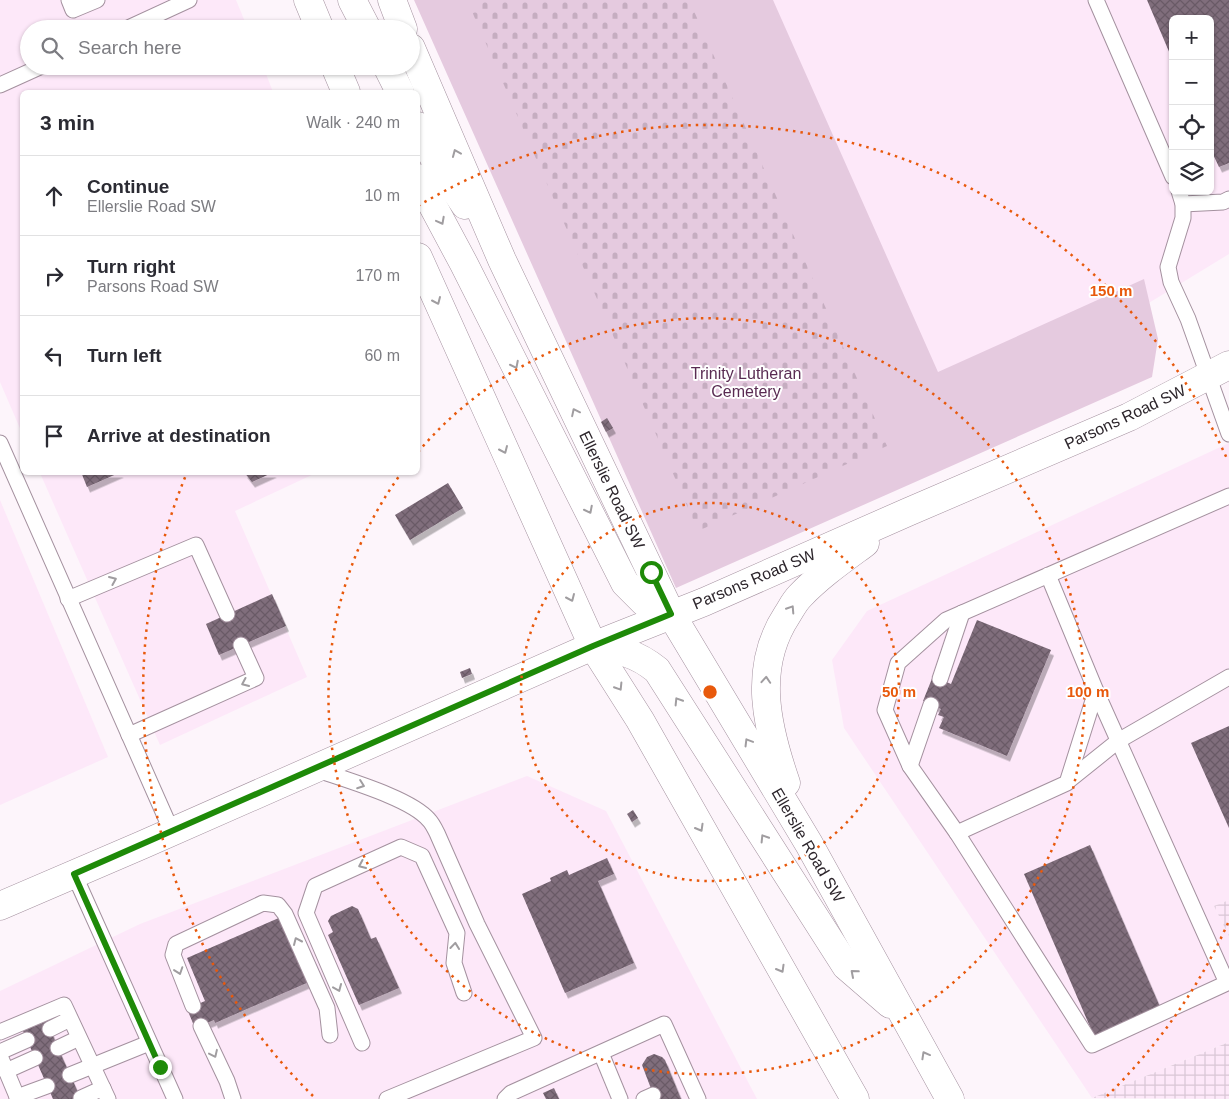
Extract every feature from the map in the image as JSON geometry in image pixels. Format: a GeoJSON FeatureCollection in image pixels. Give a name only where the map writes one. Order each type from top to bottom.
{"type":"FeatureCollection","features":[{"type":"Feature","properties":{"kind":"main road"},"geometry":{"type":"LineString","coordinates":[[308,0],[316,20]]}},
{"type":"Feature","properties":{"kind":"main road"},"geometry":{"type":"LineString","coordinates":[[352,0],[362,20]]}},
{"type":"Feature","properties":{"kind":"main road"},"geometry":{"type":"LineString","coordinates":[[392,0],[400,20]]}},
{"type":"Feature","properties":{"kind":"main road","name":"Ellerslie Road SW"},"geometry":{"type":"LineString","coordinates":[[420,69],[502,260],[671,614],[809,844],[950,1099]]}},
{"type":"Feature","properties":{"kind":"main road"},"geometry":{"type":"LineString","coordinates":[[339,75],[345,90]]}},
{"type":"Feature","properties":{"kind":"main road"},"geometry":{"type":"LineString","coordinates":[[392,75],[399,90]]}},
{"type":"Feature","properties":{"kind":"main road"},"geometry":{"type":"LineString","coordinates":[[420,130],[436,162],[502,260]]}},
{"type":"Feature","properties":{"kind":"main road"},"geometry":{"type":"LineString","coordinates":[[420,182],[464,264],[626,583],[644,602],[671,614]]}},
{"type":"Feature","properties":{"kind":"main road"},"geometry":{"type":"LineString","coordinates":[[420,261],[593,646],[640,720],[855,1099]]}},
{"type":"Feature","properties":{"kind":"main road","name":"Parsons Road SW"},"geometry":{"type":"LineString","coordinates":[[0,906],[593,646],[704,602],[1129,417],[1219,371]]}},
{"type":"Feature","properties":{"kind":"main road"},"geometry":{"type":"LineString","coordinates":[[809,844],[774,749],[766,715],[766,683],[769,653],[781,624],[798,598],[823,574],[908,512]]}},
{"type":"Feature","properties":{"kind":"main road"},"geometry":{"type":"LineString","coordinates":[[593,646],[628,652],[644,660],[657,670],[846,966],[904,1016]]}},
{"type":"Feature","properties":{"kind":"lane"},"geometry":{"type":"LineString","coordinates":[[69,0],[73,10],[97,0]]}},
{"type":"Feature","properties":{"kind":"lane"},"geometry":{"type":"LineString","coordinates":[[146,20],[189,0]]}},
{"type":"Feature","properties":{"kind":"lane"},"geometry":{"type":"LineString","coordinates":[[1096,0],[1169,168]]}},
{"type":"Feature","properties":{"kind":"lane"},"geometry":{"type":"LineString","coordinates":[[0,85],[22,75]]}},
{"type":"Feature","properties":{"kind":"lane"},"geometry":{"type":"LineString","coordinates":[[1229,199],[1223,202],[1181,198],[1183,218],[1168,267],[1171,282],[1188,320],[1219,371],[1229,434]]}},
{"type":"Feature","properties":{"kind":"lane"},"geometry":{"type":"LineString","coordinates":[[0,443],[172,832]]}},
{"type":"Feature","properties":{"kind":"lane"},"geometry":{"type":"LineString","coordinates":[[1048,575],[1096,692],[1227,983],[1092,1045],[957,833],[910,766],[885,710],[898,662],[946,620],[1048,575],[1229,496]]}},
{"type":"Feature","properties":{"kind":"lane"},"geometry":{"type":"LineString","coordinates":[[68,599],[196,545],[228,614]]}},
{"type":"Feature","properties":{"kind":"lane"},"geometry":{"type":"LineString","coordinates":[[940,679],[962,613]]}},
{"type":"Feature","properties":{"kind":"lane"},"geometry":{"type":"LineString","coordinates":[[129,735],[256,678],[241,645]]}},
{"type":"Feature","properties":{"kind":"lane"},"geometry":{"type":"LineString","coordinates":[[957,833],[1067,783],[1118,741],[1229,678]]}},
{"type":"Feature","properties":{"kind":"lane"},"geometry":{"type":"LineString","coordinates":[[1067,783],[1096,692]]}},
{"type":"Feature","properties":{"kind":"lane"},"geometry":{"type":"LineString","coordinates":[[910,766],[931,705]]}},
{"type":"Feature","properties":{"kind":"lane"},"geometry":{"type":"LineString","coordinates":[[315,769],[380,792],[413,808],[429,819],[477,924],[534,1038],[387,1099]]}},
{"type":"Feature","properties":{"kind":"lane"},"geometry":{"type":"LineString","coordinates":[[362,1043],[306,913],[315,886],[401,847],[422,856],[457,933],[454,963],[464,992]]}},
{"type":"Feature","properties":{"kind":"lane"},"geometry":{"type":"LineString","coordinates":[[74,874],[175,1099]]}},
{"type":"Feature","properties":{"kind":"lane"},"geometry":{"type":"LineString","coordinates":[[192,1006],[173,955],[176,944],[263,903],[278,905],[285,914],[328,1008],[330,1036]]}},
{"type":"Feature","properties":{"kind":"lane"},"geometry":{"type":"LineString","coordinates":[[0,1032],[64,1005],[105,1094],[81,1098]]}},
{"type":"Feature","properties":{"kind":"lane"},"geometry":{"type":"LineString","coordinates":[[50,1029],[70,1019]]}},
{"type":"Feature","properties":{"kind":"lane"},"geometry":{"type":"LineString","coordinates":[[510,1097],[664,1024],[682,1082],[698,1099]]}},
{"type":"Feature","properties":{"kind":"lane"},"geometry":{"type":"LineString","coordinates":[[201,1026],[227,1081],[233,1099]]}},
{"type":"Feature","properties":{"kind":"lane"},"geometry":{"type":"LineString","coordinates":[[58,1048],[79,1038]]}},
{"type":"Feature","properties":{"kind":"lane"},"geometry":{"type":"LineString","coordinates":[[0,1052],[27,1040]]}},
{"type":"Feature","properties":{"kind":"lane"},"geometry":{"type":"LineString","coordinates":[[70,1075],[149,1043]]}},
{"type":"Feature","properties":{"kind":"lane"},"geometry":{"type":"LineString","coordinates":[[601,1053],[620,1099]]}},
{"type":"Feature","properties":{"kind":"lane"},"geometry":{"type":"LineString","coordinates":[[0,1056],[18,1098],[47,1086]]}},
{"type":"Feature","properties":{"kind":"lane"},"geometry":{"type":"LineString","coordinates":[[6,1070],[35,1058]]}},
{"type":"Feature","properties":{"kind":"shaded area"},"geometry":{"type":"Polygon","coordinates":[[[0,0],[236,0],[244,20],[20,20],[20,75],[266,75],[272,90],[20,90],[20,428],[0,382],[0,0]]]}},
{"type":"Feature","properties":{"kind":"shaded area"},"geometry":{"type":"Polygon","coordinates":[[[689,0],[1229,0],[1229,254],[1098,334],[882,434],[689,0]]]}},
{"type":"Feature","properties":{"kind":"shaded area"},"geometry":{"type":"Polygon","coordinates":[[[1229,443],[1229,900],[1214,906],[1229,936],[1229,1042],[1092,1098],[844,728],[832,660],[867,611],[1229,443]]]}},
{"type":"Feature","properties":{"kind":"shaded area"},"geometry":{"type":"Polygon","coordinates":[[[41,475],[312,475],[235,511],[307,677],[160,745],[41,475]]]}},
{"type":"Feature","properties":{"kind":"shaded area"},"geometry":{"type":"Polygon","coordinates":[[[0,500],[108,757],[0,805],[0,500]]]}},
{"type":"Feature","properties":{"kind":"shaded area"},"geometry":{"type":"Polygon","coordinates":[[[527,776],[606,811],[757,1099],[0,1099],[0,991],[140,924],[527,776]]]}},
{"type":"Feature","properties":{"kind":"shaded area"},"geometry":{"type":"Polygon","coordinates":[[[1229,900],[1229,936],[1214,906],[1229,900]]]}},
{"type":"Feature","properties":{"kind":"shaded area"},"geometry":{"type":"Polygon","coordinates":[[[1229,1042],[1229,1099],[1092,1098],[1229,1042]]]}},
{"type":"Feature","properties":{"kind":"green space"},"geometry":{"type":"Polygon","coordinates":[[[414,0],[773,0],[938,372],[1144,279],[1158,339],[1152,377],[676,588],[414,0]]]}},
{"type":"Feature","properties":{"kind":"green space","name":"Trinity Lutheran Cemetery"},"geometry":{"type":"Polygon","coordinates":[[[467,0],[689,0],[887,446],[698,531],[467,0]]]}},
{"type":"Feature","properties":{"kind":"building"},"geometry":{"type":"Polygon","coordinates":[[[1147,0],[1229,0],[1229,163],[1219,167],[1214,156],[1214,15],[1169,15],[1169,52],[1147,0]]]}},
{"type":"Feature","properties":{"kind":"building"},"geometry":{"type":"Polygon","coordinates":[[[607,418],[613,428],[606,432],[601,422],[607,418]]]}},
{"type":"Feature","properties":{"kind":"building"},"geometry":{"type":"Polygon","coordinates":[[[82,475],[114,475],[87,487],[82,475]]]}},
{"type":"Feature","properties":{"kind":"building"},"geometry":{"type":"Polygon","coordinates":[[[246,475],[267,475],[252,482],[246,475]]]}},
{"type":"Feature","properties":{"kind":"building"},"geometry":{"type":"Polygon","coordinates":[[[448,483],[463,508],[410,540],[395,515],[448,483]]]}},
{"type":"Feature","properties":{"kind":"building"},"geometry":{"type":"Polygon","coordinates":[[[272,594],[286,626],[219,655],[206,624],[272,594]]]}},
{"type":"Feature","properties":{"kind":"building"},"geometry":{"type":"Polygon","coordinates":[[[977,620],[1051,650],[1007,756],[939,728],[944,717],[938,715],[941,709],[923,701],[933,676],[951,684],[977,620]]]}},
{"type":"Feature","properties":{"kind":"building"},"geometry":{"type":"Polygon","coordinates":[[[470,668],[472,674],[462,678],[460,672],[470,668]]]}},
{"type":"Feature","properties":{"kind":"building"},"geometry":{"type":"Polygon","coordinates":[[[1229,726],[1229,828],[1191,743],[1229,726]]]}},
{"type":"Feature","properties":{"kind":"building"},"geometry":{"type":"Polygon","coordinates":[[[633,810],[638,818],[632,822],[627,814],[633,810]]]}},
{"type":"Feature","properties":{"kind":"building"},"geometry":{"type":"Polygon","coordinates":[[[1090,845],[1160,1007],[1094,1036],[1024,874],[1090,845]]]}},
{"type":"Feature","properties":{"kind":"building"},"geometry":{"type":"Polygon","coordinates":[[[607,858],[614,874],[598,881],[634,963],[565,993],[522,894],[551,881],[550,878],[567,870],[569,875],[607,858]]]}},
{"type":"Feature","properties":{"kind":"building"},"geometry":{"type":"Polygon","coordinates":[[[352,906],[358,909],[371,939],[376,937],[399,988],[359,1005],[328,935],[333,932],[328,921],[331,916],[352,906]]]}},
{"type":"Feature","properties":{"kind":"building"},"geometry":{"type":"Polygon","coordinates":[[[281,917],[309,982],[215,1023],[214,1020],[195,1028],[187,1009],[205,1001],[187,958],[281,917]]]}},
{"type":"Feature","properties":{"kind":"building"},"geometry":{"type":"Polygon","coordinates":[[[47,1021],[81,1099],[53,1099],[23,1031],[47,1021]]]}},
{"type":"Feature","properties":{"kind":"building"},"geometry":{"type":"Polygon","coordinates":[[[654,1054],[665,1060],[681,1099],[655,1099],[642,1065],[647,1057],[654,1054]]]}},
{"type":"Feature","properties":{"kind":"building"},"geometry":{"type":"Polygon","coordinates":[[[554,1088],[559,1099],[546,1099],[543,1093],[554,1088]]]}},
{"type":"Feature","properties":{"kind":"route"},"geometry":{"type":"LineString","coordinates":[[160,1067],[99,934],[74,874],[593,646],[671,614],[651,572]]}}]}
